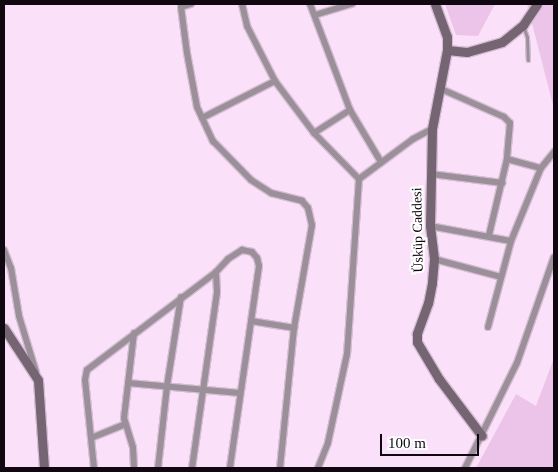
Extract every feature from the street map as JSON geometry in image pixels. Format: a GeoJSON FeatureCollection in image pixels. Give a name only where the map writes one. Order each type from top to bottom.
{"type":"FeatureCollection","features":[{"type":"Feature","properties":{"kind":"street"},"geometry":{"type":"LineString","coordinates":[[191,4],[181,5],[187,53],[198,107],[212,141],[251,180],[271,193],[302,201],[308,208],[312,225],[294,328],[280,468]]}},
{"type":"Feature","properties":{"kind":"street"},"geometry":{"type":"LineString","coordinates":[[242,4],[247,26],[275,80],[314,133],[359,179],[347,354],[328,443],[318,468]]}},
{"type":"Feature","properties":{"kind":"street"},"geometry":{"type":"LineString","coordinates":[[310,4],[350,110],[382,162]]}},
{"type":"Feature","properties":{"kind":"street"},"geometry":{"type":"LineString","coordinates":[[315,15],[352,4]]}},
{"type":"Feature","properties":{"kind":"street","name":"Üsküp Caddesi"},"geometry":{"type":"LineString","coordinates":[[435,4],[446,37],[447,50],[432,129],[430,174],[430,226],[434,259],[432,283],[428,303],[417,334],[417,342],[439,379],[482,436]]}},
{"type":"Feature","properties":{"kind":"street"},"geometry":{"type":"LineString","coordinates":[[447,50],[467,52],[502,42],[523,25],[537,4]]}},
{"type":"Feature","properties":{"kind":"street"},"geometry":{"type":"LineString","coordinates":[[202,118],[275,80]]}},
{"type":"Feature","properties":{"kind":"street"},"geometry":{"type":"LineString","coordinates":[[439,88],[504,117],[510,123],[507,160],[489,235]]}},
{"type":"Feature","properties":{"kind":"street"},"geometry":{"type":"LineString","coordinates":[[314,133],[350,110]]}},
{"type":"Feature","properties":{"kind":"street"},"geometry":{"type":"LineString","coordinates":[[359,179],[413,139],[432,129]]}},
{"type":"Feature","properties":{"kind":"street"},"geometry":{"type":"LineString","coordinates":[[488,327],[511,241],[541,168],[554,152]]}},
{"type":"Feature","properties":{"kind":"street"},"geometry":{"type":"LineString","coordinates":[[507,160],[541,168]]}},
{"type":"Feature","properties":{"kind":"street"},"geometry":{"type":"LineString","coordinates":[[430,174],[502,183]]}},
{"type":"Feature","properties":{"kind":"street"},"geometry":{"type":"LineString","coordinates":[[430,226],[489,235],[511,241]]}},
{"type":"Feature","properties":{"kind":"street"},"geometry":{"type":"LineString","coordinates":[[4,250],[11,268],[25,340],[38,380],[44,468]]}},
{"type":"Feature","properties":{"kind":"street"},"geometry":{"type":"LineString","coordinates":[[94,468],[85,380],[87,370],[242,250],[252,252],[257,258],[259,266],[230,468]]}},
{"type":"Feature","properties":{"kind":"street"},"geometry":{"type":"LineString","coordinates":[[465,468],[517,363],[554,257]]}},
{"type":"Feature","properties":{"kind":"street"},"geometry":{"type":"LineString","coordinates":[[434,259],[501,277]]}},
{"type":"Feature","properties":{"kind":"street"},"geometry":{"type":"LineString","coordinates":[[192,468],[217,292],[216,272]]}},
{"type":"Feature","properties":{"kind":"street"},"geometry":{"type":"LineString","coordinates":[[158,468],[167,386],[181,297]]}},
{"type":"Feature","properties":{"kind":"street"},"geometry":{"type":"LineString","coordinates":[[250,321],[294,328]]}},
{"type":"Feature","properties":{"kind":"street"},"geometry":{"type":"LineString","coordinates":[[4,328],[38,380]]}},
{"type":"Feature","properties":{"kind":"street"},"geometry":{"type":"LineString","coordinates":[[134,333],[125,424],[133,448],[134,468]]}},
{"type":"Feature","properties":{"kind":"street"},"geometry":{"type":"LineString","coordinates":[[128,383],[240,393]]}},
{"type":"Feature","properties":{"kind":"street"},"geometry":{"type":"LineString","coordinates":[[91,438],[125,424]]}},
{"type":"Feature","properties":{"kind":"lane"},"geometry":{"type":"LineString","coordinates":[[523,25],[527,36],[528,60]]}},
{"type":"Feature","properties":{"kind":"shaded area"},"geometry":{"type":"Polygon","coordinates":[[[445,4],[495,4],[478,36],[456,35],[445,4]]]}},
{"type":"Feature","properties":{"kind":"shaded area"},"geometry":{"type":"Polygon","coordinates":[[[527,4],[554,4],[554,109],[527,4]]]}},
{"type":"Feature","properties":{"kind":"shaded area"},"geometry":{"type":"Polygon","coordinates":[[[554,358],[554,468],[476,468],[516,394],[536,406],[554,358]]]}}]}
